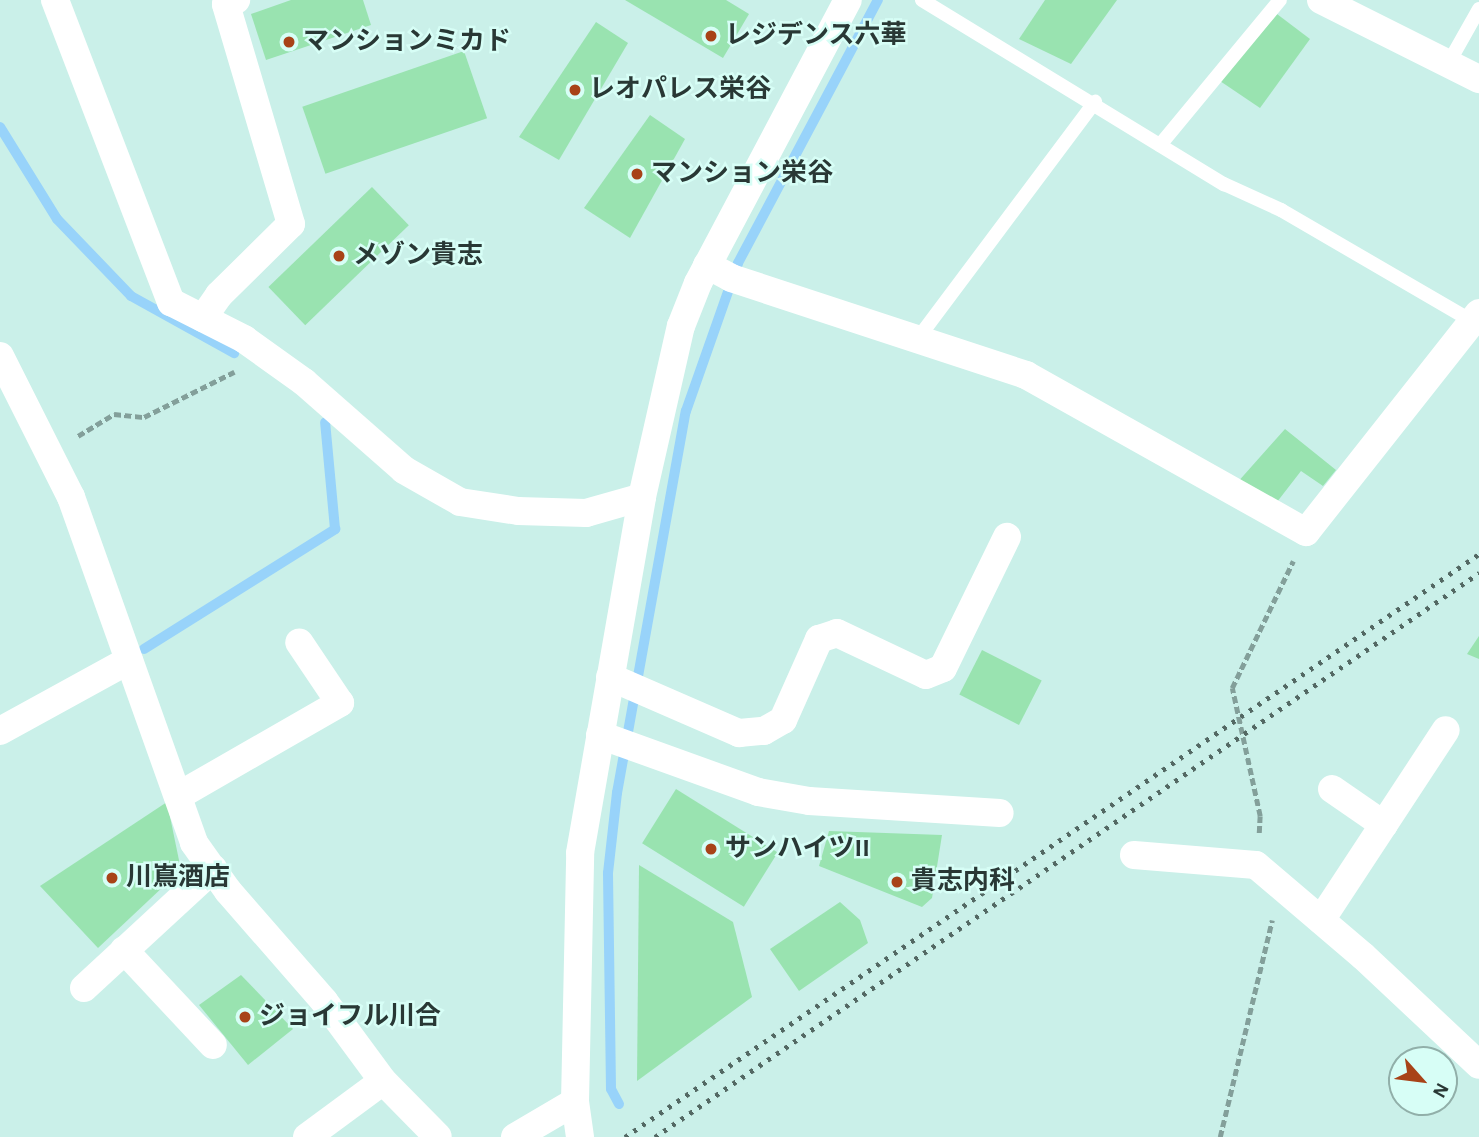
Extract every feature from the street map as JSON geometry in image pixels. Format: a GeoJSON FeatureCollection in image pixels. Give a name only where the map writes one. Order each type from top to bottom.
{"type":"FeatureCollection","features":[{"type":"Feature","properties":{"kind":"street"},"geometry":{"type":"LineString","coordinates":[[55,0],[171,302],[265,355],[404,470],[460,502],[518,511],[586,513],[642,497]]}},
{"type":"Feature","properties":{"kind":"street"},"geometry":{"type":"LineString","coordinates":[[203,318],[219,295],[291,224],[226,4],[236,0]]}},
{"type":"Feature","properties":{"kind":"street"},"geometry":{"type":"LineString","coordinates":[[580,1137],[575,1102],[580,853],[609,739],[642,497],[681,326],[729,275],[848,0]]}},
{"type":"Feature","properties":{"kind":"street"},"geometry":{"type":"LineString","coordinates":[[1321,0],[1479,79]]}},
{"type":"Feature","properties":{"kind":"street"},"geometry":{"type":"LineString","coordinates":[[729,275],[1026,375],[1306,532],[1476,317]]}},
{"type":"Feature","properties":{"kind":"street"},"geometry":{"type":"LineString","coordinates":[[0,356],[71,496],[194,843],[324,1001],[383,1081],[438,1137]]}},
{"type":"Feature","properties":{"kind":"street"},"geometry":{"type":"LineString","coordinates":[[619,681],[739,733],[764,731],[783,720],[819,639],[837,633],[926,675],[943,668],[1007,537]]}},
{"type":"Feature","properties":{"kind":"street"},"geometry":{"type":"LineString","coordinates":[[178,796],[340,702],[299,642]]}},
{"type":"Feature","properties":{"kind":"street"},"geometry":{"type":"LineString","coordinates":[[0,731],[129,660]]}},
{"type":"Feature","properties":{"kind":"street"},"geometry":{"type":"LineString","coordinates":[[1321,920],[1446,730]]}},
{"type":"Feature","properties":{"kind":"street"},"geometry":{"type":"LineString","coordinates":[[609,739],[758,792],[809,801],[1000,813]]}},
{"type":"Feature","properties":{"kind":"street"},"geometry":{"type":"LineString","coordinates":[[1332,789],[1384,825]]}},
{"type":"Feature","properties":{"kind":"street"},"geometry":{"type":"LineString","coordinates":[[1134,855],[1256,865],[1321,920],[1479,1065]]}},
{"type":"Feature","properties":{"kind":"street"},"geometry":{"type":"LineString","coordinates":[[84,988],[213,869]]}},
{"type":"Feature","properties":{"kind":"street"},"geometry":{"type":"LineString","coordinates":[[124,950],[213,1045]]}},
{"type":"Feature","properties":{"kind":"street"},"geometry":{"type":"LineString","coordinates":[[307,1137],[383,1081]]}},
{"type":"Feature","properties":{"kind":"street"},"geometry":{"type":"LineString","coordinates":[[515,1137],[575,1102]]}},
{"type":"Feature","properties":{"kind":"lane"},"geometry":{"type":"LineString","coordinates":[[922,0],[1095,102],[1160,145],[1476,317]]}},
{"type":"Feature","properties":{"kind":"lane"},"geometry":{"type":"LineString","coordinates":[[1160,145],[1280,0]]}},
{"type":"Feature","properties":{"kind":"lane"},"geometry":{"type":"LineString","coordinates":[[1448,64],[1479,9]]}},
{"type":"Feature","properties":{"kind":"lane"},"geometry":{"type":"LineString","coordinates":[[919,337],[1095,102]]}},
{"type":"Feature","properties":{"kind":"path"},"geometry":{"type":"LineString","coordinates":[[50,453],[114,414],[144,417],[265,355]]}},
{"type":"Feature","properties":{"kind":"path"},"geometry":{"type":"LineString","coordinates":[[1256,865],[1260,816],[1232,688],[1306,532]]}},
{"type":"Feature","properties":{"kind":"path"},"geometry":{"type":"LineString","coordinates":[[1220,1137],[1281,886]]}},
{"type":"Feature","properties":{"kind":"building","name":"マンションミカド"},"geometry":{"type":"Polygon","coordinates":[[[291,0],[363,0],[371,25],[266,60],[251,14],[291,0]]]}},
{"type":"Feature","properties":{"kind":"building","name":"レジデンス六華"},"geometry":{"type":"Polygon","coordinates":[[[625,0],[726,0],[749,14],[723,58],[625,0]]]}},
{"type":"Feature","properties":{"kind":"building"},"geometry":{"type":"Polygon","coordinates":[[[1045,0],[1117,0],[1071,64],[1019,39],[1045,0]]]}},
{"type":"Feature","properties":{"kind":"building"},"geometry":{"type":"Polygon","coordinates":[[[1277,14],[1310,39],[1260,108],[1220,81],[1277,14]]]}},
{"type":"Feature","properties":{"kind":"building","name":"レオパレス栄谷"},"geometry":{"type":"Polygon","coordinates":[[[596,22],[628,43],[559,160],[519,137],[596,22]]]}},
{"type":"Feature","properties":{"kind":"building"},"geometry":{"type":"Polygon","coordinates":[[[464,51],[487,118],[325,174],[302,107],[464,51]]]}},
{"type":"Feature","properties":{"kind":"building","name":"マンション栄谷"},"geometry":{"type":"Polygon","coordinates":[[[650,115],[685,139],[630,238],[584,208],[650,115]]]}},
{"type":"Feature","properties":{"kind":"building","name":"メゾン貴志"},"geometry":{"type":"Polygon","coordinates":[[[372,187],[409,225],[305,325],[268,287],[372,187]]]}},
{"type":"Feature","properties":{"kind":"building"},"geometry":{"type":"Polygon","coordinates":[[[1285,429],[1336,470],[1323,486],[1301,471],[1277,502],[1236,484],[1285,429]]]}},
{"type":"Feature","properties":{"kind":"building"},"geometry":{"type":"Polygon","coordinates":[[[1479,636],[1479,659],[1467,654],[1479,636]]]}},
{"type":"Feature","properties":{"kind":"building"},"geometry":{"type":"Polygon","coordinates":[[[982,650],[1042,680],[1019,725],[959,695],[982,650]]]}},
{"type":"Feature","properties":{"kind":"building","name":"サンハイツII"},"geometry":{"type":"Polygon","coordinates":[[[676,789],[778,853],[744,907],[642,843],[676,789]]]}},
{"type":"Feature","properties":{"kind":"building","name":"川嶌酒店"},"geometry":{"type":"Polygon","coordinates":[[[167,802],[181,870],[98,948],[40,886],[167,802]]]}},
{"type":"Feature","properties":{"kind":"building","name":"貴志内科"},"geometry":{"type":"Polygon","coordinates":[[[829,831],[942,835],[932,898],[922,907],[819,866],[829,831]]]}},
{"type":"Feature","properties":{"kind":"building"},"geometry":{"type":"Polygon","coordinates":[[[639,865],[733,922],[752,997],[637,1081],[639,865]]]}},
{"type":"Feature","properties":{"kind":"building","name":"サンハイツII"},"geometry":{"type":"Polygon","coordinates":[[[840,902],[860,920],[868,943],[799,991],[770,949],[840,902]]]}},
{"type":"Feature","properties":{"kind":"building","name":"ジョイフル川合"},"geometry":{"type":"Polygon","coordinates":[[[241,975],[293,1029],[248,1065],[199,1005],[241,975]]]}},
{"type":"Feature","properties":{"kind":"waterway"},"geometry":{"type":"LineString","coordinates":[[619,1104],[611,1089],[608,873],[617,793],[686,411],[738,263],[878,0]]}},
{"type":"Feature","properties":{"kind":"waterway"},"geometry":{"type":"LineString","coordinates":[[0,127],[57,219],[131,296],[234,353]]}},
{"type":"Feature","properties":{"kind":"waterway"},"geometry":{"type":"LineString","coordinates":[[144,649],[335,529],[325,422]]}},
{"type":"Feature","properties":{"kind":"railway"},"geometry":{"type":"LineString","coordinates":[[625,1137],[1479,554]]}},
{"type":"Feature","properties":{"kind":"railway"},"geometry":{"type":"LineString","coordinates":[[655,1137],[1479,573]]}},
{"type":"Feature","properties":{"kind":"place","name":"レジデンス六華"},"geometry":{"type":"Point","coordinates":[711,36]}},
{"type":"Feature","properties":{"kind":"place","name":"マンションミカド"},"geometry":{"type":"Point","coordinates":[289,42]}},
{"type":"Feature","properties":{"kind":"place","name":"レオパレス栄谷"},"geometry":{"type":"Point","coordinates":[575,90]}},
{"type":"Feature","properties":{"kind":"place","name":"マンション栄谷"},"geometry":{"type":"Point","coordinates":[637,174]}},
{"type":"Feature","properties":{"kind":"place","name":"メゾン貴志"},"geometry":{"type":"Point","coordinates":[339,256]}},
{"type":"Feature","properties":{"kind":"place","name":"サンハイツII"},"geometry":{"type":"Point","coordinates":[711,849]}},
{"type":"Feature","properties":{"kind":"place","name":"川嶌酒店"},"geometry":{"type":"Point","coordinates":[112,878]}},
{"type":"Feature","properties":{"kind":"place","name":"貴志内科"},"geometry":{"type":"Point","coordinates":[897,882]}},
{"type":"Feature","properties":{"kind":"place","name":"ジョイフル川合"},"geometry":{"type":"Point","coordinates":[245,1017]}}]}
